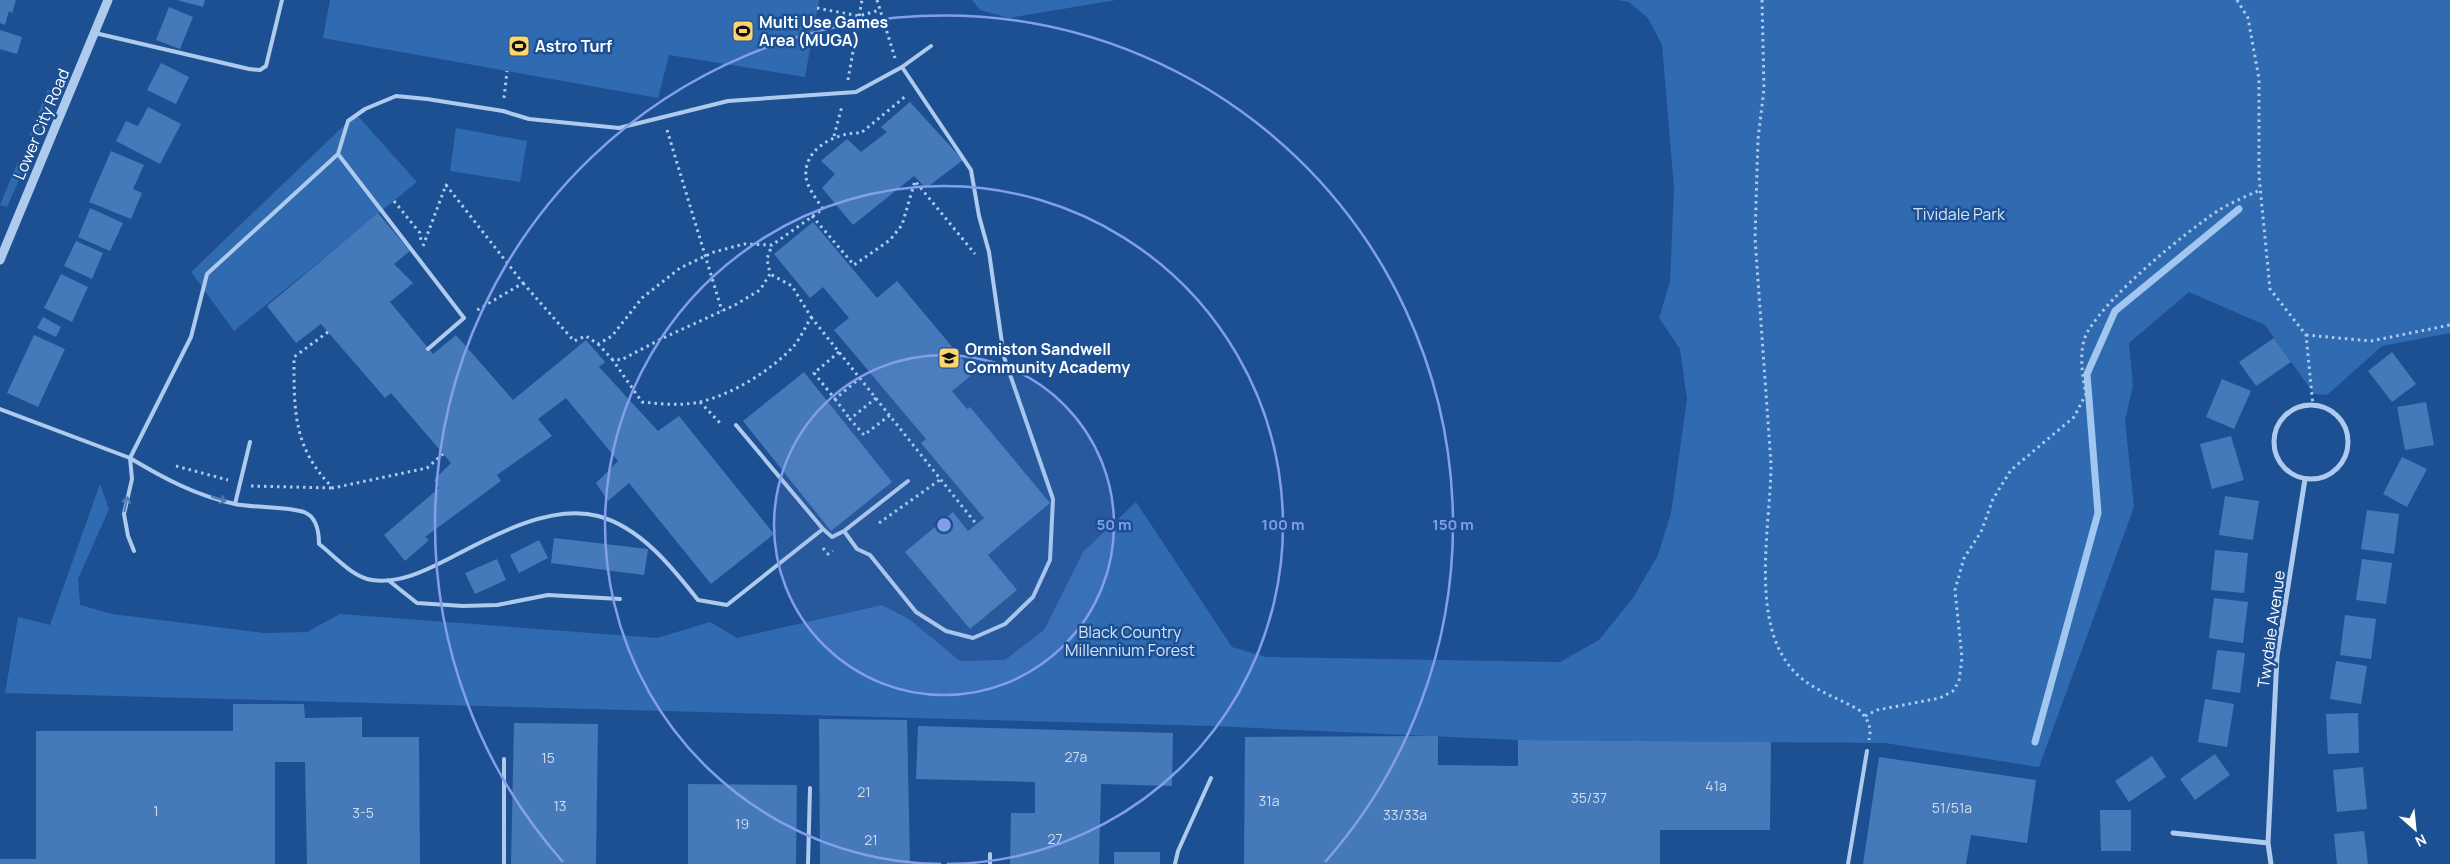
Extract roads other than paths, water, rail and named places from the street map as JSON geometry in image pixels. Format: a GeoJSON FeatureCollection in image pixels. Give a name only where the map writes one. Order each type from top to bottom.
{"type":"FeatureCollection","features":[{"type":"Feature","properties":{"kind":"street","name":"Lower City Road"},"geometry":{"type":"LineString","coordinates":[[0,260],[108,0]]}},
{"type":"Feature","properties":{"kind":"street"},"geometry":{"type":"LineString","coordinates":[[2301,407],[2325,408],[2335,414],[2343,424],[2347,435],[2344,458],[2337,468],[2317,479],[2305,478],[2293,475],[2283,467],[2276,456],[2275,432],[2281,421],[2290,412],[2301,407]]}},
{"type":"Feature","properties":{"kind":"street","name":"Twydale Avenue"},"geometry":{"type":"LineString","coordinates":[[2271,864],[2268,843],[2277,656],[2305,478]]}},
{"type":"Feature","properties":{"kind":"street"},"geometry":{"type":"LineString","coordinates":[[2173,833],[2268,843]]}},
{"type":"Feature","properties":{"kind":"lane"},"geometry":{"type":"LineString","coordinates":[[95,33],[260,70],[266,66],[282,0]]}},
{"type":"Feature","properties":{"kind":"lane"},"geometry":{"type":"LineString","coordinates":[[134,551],[128,536],[124,514],[132,479],[130,458],[191,337],[207,274],[338,154],[348,121],[365,109],[396,96],[503,111],[529,119],[619,128],[728,101],[856,92],[931,46]]}},
{"type":"Feature","properties":{"kind":"lane"},"geometry":{"type":"LineString","coordinates":[[844,531],[857,549],[870,556],[916,612],[946,631],[973,638],[1005,624],[1033,597],[1050,560],[1053,499],[1004,356],[991,274],[970,170],[900,66]]}},
{"type":"Feature","properties":{"kind":"lane"},"geometry":{"type":"LineString","coordinates":[[338,154],[464,318],[428,349]]}},
{"type":"Feature","properties":{"kind":"lane"},"geometry":{"type":"LineString","coordinates":[[0,409],[130,458],[172,483],[235,504],[304,512],[314,519],[319,533],[319,544],[353,572],[370,580],[410,577],[495,535],[527,522],[576,514],[598,516],[625,528],[650,547],[674,570],[698,600],[727,605],[823,529]]}},
{"type":"Feature","properties":{"kind":"lane"},"geometry":{"type":"LineString","coordinates":[[736,425],[823,529],[832,537],[844,531],[908,481]]}},
{"type":"Feature","properties":{"kind":"lane"},"geometry":{"type":"LineString","coordinates":[[235,504],[250,442]]}},
{"type":"Feature","properties":{"kind":"lane"},"geometry":{"type":"LineString","coordinates":[[388,580],[417,603],[464,606],[497,605],[548,595],[620,599]]}},
{"type":"Feature","properties":{"kind":"lane"},"geometry":{"type":"LineString","coordinates":[[1848,864],[1867,751]]}},
{"type":"Feature","properties":{"kind":"lane"},"geometry":{"type":"LineString","coordinates":[[504,759],[504,864]]}},
{"type":"Feature","properties":{"kind":"lane"},"geometry":{"type":"LineString","coordinates":[[1175,864],[1178,850],[1212,778]]}},
{"type":"Feature","properties":{"kind":"lane"},"geometry":{"type":"LineString","coordinates":[[808,864],[810,788]]}},
{"type":"Feature","properties":{"kind":"lane"},"geometry":{"type":"LineString","coordinates":[[990,854],[990,864]]}},
{"type":"Feature","properties":{"kind":"waterway"},"geometry":{"type":"LineString","coordinates":[[2035,742],[2098,513],[2087,374],[2115,311],[2239,209]]}},
{"type":"Feature","properties":{"kind":"place","name":"Multi Use Games Area (MUGA)"},"geometry":{"type":"Point","coordinates":[743,31]}},
{"type":"Feature","properties":{"kind":"place","name":"Astro Turf"},"geometry":{"type":"Point","coordinates":[519,46]}},
{"type":"Feature","properties":{"kind":"place","name":"Ormiston Sandwell Community Academy"},"geometry":{"type":"Point","coordinates":[949,358]}},
{"type":"Feature","properties":{"kind":"park label","name":"Tividale Park"},"geometry":{"type":"Point","coordinates":[1959,214]}},
{"type":"Feature","properties":{"kind":"park label","name":"Black Country Millennium Forest"},"geometry":{"type":"Point","coordinates":[1130,641]}}]}
